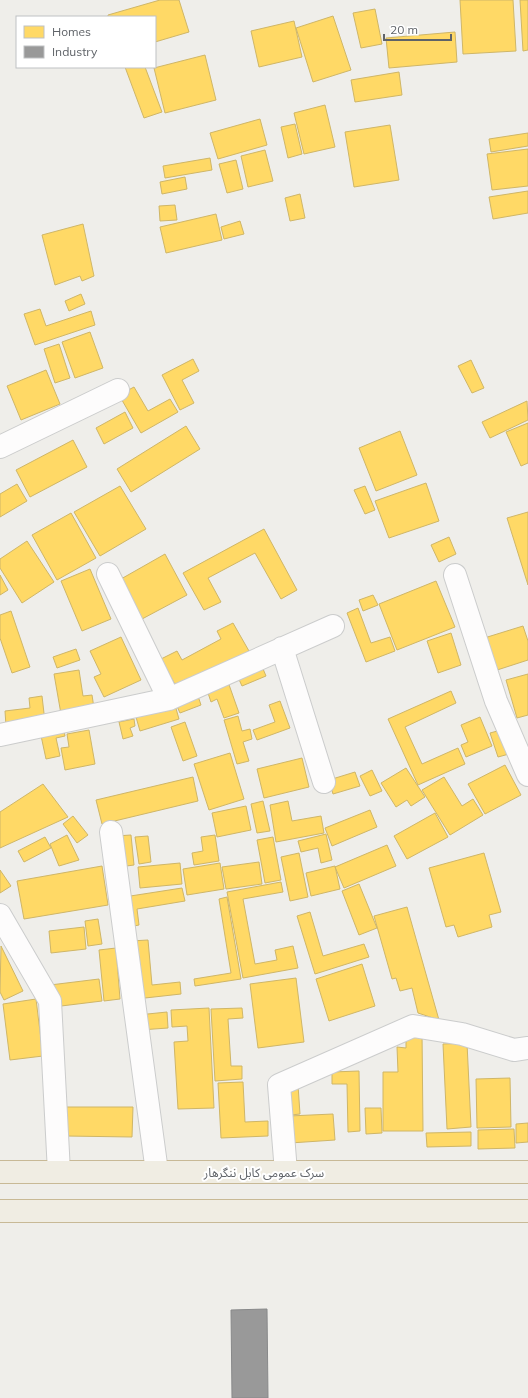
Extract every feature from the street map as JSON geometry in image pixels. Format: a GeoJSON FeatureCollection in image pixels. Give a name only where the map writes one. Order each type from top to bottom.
{"type":"FeatureCollection","features":[{"type":"Feature","properties":{"kind":"highway","name":"سرک عمومی کابل ننگرهار"},"geometry":{"type":"LineString","coordinates":[[0,1172],[528,1172]]}},
{"type":"Feature","properties":{"kind":"highway"},"geometry":{"type":"LineString","coordinates":[[0,1210],[528,1211]]}},
{"type":"Feature","properties":{"kind":"street"},"geometry":{"type":"LineString","coordinates":[[0,446],[118,390]]}},
{"type":"Feature","properties":{"kind":"street"},"geometry":{"type":"LineString","coordinates":[[108,574],[170,698]]}},
{"type":"Feature","properties":{"kind":"street"},"geometry":{"type":"LineString","coordinates":[[455,575],[496,701],[528,776]]}},
{"type":"Feature","properties":{"kind":"street"},"geometry":{"type":"LineString","coordinates":[[0,735],[170,698],[333,626]]}},
{"type":"Feature","properties":{"kind":"street"},"geometry":{"type":"LineString","coordinates":[[282,648],[324,782]]}},
{"type":"Feature","properties":{"kind":"street"},"geometry":{"type":"LineString","coordinates":[[111,832],[158,1172]]}},
{"type":"Feature","properties":{"kind":"street"},"geometry":{"type":"LineString","coordinates":[[0,915],[50,1001],[59,1172]]}},
{"type":"Feature","properties":{"kind":"street"},"geometry":{"type":"LineString","coordinates":[[286,1172],[279,1085],[413,1026],[462,1034],[514,1050],[528,1048]]}},
{"type":"Feature","properties":{"kind":"building: Homes"},"geometry":{"type":"Polygon","coordinates":[[[160,0],[179,0],[189,32],[156,42],[156,16],[108,15],[160,0]]]}},
{"type":"Feature","properties":{"kind":"building: Homes"},"geometry":{"type":"Polygon","coordinates":[[[460,0],[513,0],[516,51],[463,54],[460,0]]]}},
{"type":"Feature","properties":{"kind":"building: Homes"},"geometry":{"type":"Polygon","coordinates":[[[520,0],[528,0],[528,50],[523,51],[520,0]]]}},
{"type":"Feature","properties":{"kind":"building: Homes"},"geometry":{"type":"Polygon","coordinates":[[[375,9],[382,44],[361,48],[353,13],[375,9]]]}},
{"type":"Feature","properties":{"kind":"building: Homes"},"geometry":{"type":"Polygon","coordinates":[[[333,16],[351,70],[313,82],[296,28],[333,16]]]}},
{"type":"Feature","properties":{"kind":"building: Homes"},"geometry":{"type":"Polygon","coordinates":[[[294,21],[302,57],[259,67],[251,31],[294,21]]]}},
{"type":"Feature","properties":{"kind":"building: Homes"},"geometry":{"type":"Polygon","coordinates":[[[455,32],[457,62],[389,68],[386,38],[455,32]]]}},
{"type":"Feature","properties":{"kind":"building: Homes"},"geometry":{"type":"Polygon","coordinates":[[[205,55],[216,100],[165,113],[154,68],[205,55]]]}},
{"type":"Feature","properties":{"kind":"building: Homes"},"geometry":{"type":"Polygon","coordinates":[[[125,68],[145,68],[162,112],[144,118],[125,68]]]}},
{"type":"Feature","properties":{"kind":"building: Homes"},"geometry":{"type":"Polygon","coordinates":[[[399,72],[402,95],[355,102],[351,80],[399,72]]]}},
{"type":"Feature","properties":{"kind":"building: Homes"},"geometry":{"type":"Polygon","coordinates":[[[325,105],[335,147],[304,154],[294,113],[325,105]]]}},
{"type":"Feature","properties":{"kind":"building: Homes"},"geometry":{"type":"Polygon","coordinates":[[[260,119],[267,145],[218,159],[210,133],[260,119]]]}},
{"type":"Feature","properties":{"kind":"building: Homes"},"geometry":{"type":"Polygon","coordinates":[[[295,124],[302,154],[288,158],[281,127],[295,124]]]}},
{"type":"Feature","properties":{"kind":"building: Homes"},"geometry":{"type":"Polygon","coordinates":[[[390,125],[399,180],[354,187],[345,132],[390,125]]]}},
{"type":"Feature","properties":{"kind":"building: Homes"},"geometry":{"type":"Polygon","coordinates":[[[528,133],[528,146],[491,152],[489,139],[528,133]]]}},
{"type":"Feature","properties":{"kind":"building: Homes"},"geometry":{"type":"Polygon","coordinates":[[[528,149],[528,186],[492,190],[487,154],[528,149]]]}},
{"type":"Feature","properties":{"kind":"building: Homes"},"geometry":{"type":"Polygon","coordinates":[[[265,150],[273,181],[248,187],[241,156],[265,150]]]}},
{"type":"Feature","properties":{"kind":"building: Homes"},"geometry":{"type":"Polygon","coordinates":[[[210,158],[212,170],[165,178],[163,166],[210,158]]]}},
{"type":"Feature","properties":{"kind":"building: Homes"},"geometry":{"type":"Polygon","coordinates":[[[236,160],[243,189],[227,193],[219,164],[236,160]]]}},
{"type":"Feature","properties":{"kind":"building: Homes"},"geometry":{"type":"Polygon","coordinates":[[[185,177],[187,189],[162,194],[160,182],[185,177]]]}},
{"type":"Feature","properties":{"kind":"building: Homes"},"geometry":{"type":"Polygon","coordinates":[[[528,191],[528,213],[493,219],[489,197],[528,191]]]}},
{"type":"Feature","properties":{"kind":"building: Homes"},"geometry":{"type":"Polygon","coordinates":[[[300,194],[305,218],[290,221],[285,198],[300,194]]]}},
{"type":"Feature","properties":{"kind":"building: Homes"},"geometry":{"type":"Polygon","coordinates":[[[175,205],[177,220],[160,221],[159,206],[175,205]]]}},
{"type":"Feature","properties":{"kind":"building: Homes"},"geometry":{"type":"Polygon","coordinates":[[[216,214],[222,240],[166,253],[160,227],[216,214]]]}},
{"type":"Feature","properties":{"kind":"building: Homes"},"geometry":{"type":"Polygon","coordinates":[[[240,221],[244,234],[224,239],[221,227],[240,221]]]}},
{"type":"Feature","properties":{"kind":"building: Homes"},"geometry":{"type":"Polygon","coordinates":[[[83,224],[94,276],[82,281],[80,276],[55,285],[42,235],[83,224]]]}},
{"type":"Feature","properties":{"kind":"building: Homes"},"geometry":{"type":"Polygon","coordinates":[[[81,294],[85,304],[69,311],[65,301],[81,294]]]}},
{"type":"Feature","properties":{"kind":"building: Homes"},"geometry":{"type":"Polygon","coordinates":[[[40,309],[46,326],[91,311],[95,325],[35,345],[24,314],[40,309]]]}},
{"type":"Feature","properties":{"kind":"building: Homes"},"geometry":{"type":"Polygon","coordinates":[[[90,332],[103,368],[75,378],[62,342],[90,332]]]}},
{"type":"Feature","properties":{"kind":"building: Homes"},"geometry":{"type":"Polygon","coordinates":[[[59,344],[70,378],[55,383],[44,349],[59,344]]]}},
{"type":"Feature","properties":{"kind":"building: Homes"},"geometry":{"type":"Polygon","coordinates":[[[193,359],[199,371],[182,380],[194,403],[180,410],[162,375],[193,359]]]}},
{"type":"Feature","properties":{"kind":"building: Homes"},"geometry":{"type":"Polygon","coordinates":[[[471,360],[484,388],[472,393],[458,366],[471,360]]]}},
{"type":"Feature","properties":{"kind":"building: Homes"},"geometry":{"type":"Polygon","coordinates":[[[46,370],[60,404],[21,420],[7,386],[46,370]]]}},
{"type":"Feature","properties":{"kind":"building: Homes"},"geometry":{"type":"Polygon","coordinates":[[[134,387],[148,411],[170,399],[178,412],[141,433],[119,395],[134,387]]]}},
{"type":"Feature","properties":{"kind":"building: Homes"},"geometry":{"type":"Polygon","coordinates":[[[527,401],[528,420],[490,438],[482,422],[527,401]]]}},
{"type":"Feature","properties":{"kind":"building: Homes"},"geometry":{"type":"Polygon","coordinates":[[[125,412],[133,428],[104,444],[96,428],[125,412]]]}},
{"type":"Feature","properties":{"kind":"building: Homes"},"geometry":{"type":"Polygon","coordinates":[[[528,423],[528,463],[521,466],[506,432],[528,423]]]}},
{"type":"Feature","properties":{"kind":"building: Homes"},"geometry":{"type":"Polygon","coordinates":[[[186,426],[200,449],[131,492],[117,469],[186,426]]]}},
{"type":"Feature","properties":{"kind":"building: Homes"},"geometry":{"type":"Polygon","coordinates":[[[400,431],[417,475],[376,491],[359,448],[400,431]]]}},
{"type":"Feature","properties":{"kind":"building: Homes"},"geometry":{"type":"Polygon","coordinates":[[[73,440],[87,467],[30,497],[16,470],[73,440]]]}},
{"type":"Feature","properties":{"kind":"building: Homes"},"geometry":{"type":"Polygon","coordinates":[[[426,483],[439,521],[389,538],[375,501],[426,483]]]}},
{"type":"Feature","properties":{"kind":"building: Homes"},"geometry":{"type":"Polygon","coordinates":[[[17,484],[27,501],[0,517],[0,494],[17,484]]]}},
{"type":"Feature","properties":{"kind":"building: Homes"},"geometry":{"type":"Polygon","coordinates":[[[120,486],[146,529],[100,556],[74,512],[120,486]]]}},
{"type":"Feature","properties":{"kind":"building: Homes"},"geometry":{"type":"Polygon","coordinates":[[[365,486],[375,510],[365,514],[354,490],[365,486]]]}},
{"type":"Feature","properties":{"kind":"building: Homes"},"geometry":{"type":"Polygon","coordinates":[[[528,512],[528,585],[507,518],[528,512]]]}},
{"type":"Feature","properties":{"kind":"building: Homes"},"geometry":{"type":"Polygon","coordinates":[[[71,513],[96,558],[57,580],[32,535],[71,513]]]}},
{"type":"Feature","properties":{"kind":"building: Homes"},"geometry":{"type":"Polygon","coordinates":[[[264,529],[297,590],[281,599],[255,553],[208,578],[221,602],[204,610],[183,573],[264,529]]]}},
{"type":"Feature","properties":{"kind":"building: Homes"},"geometry":{"type":"Polygon","coordinates":[[[449,537],[456,554],[439,562],[431,545],[449,537]]]}},
{"type":"Feature","properties":{"kind":"building: Homes"},"geometry":{"type":"Polygon","coordinates":[[[27,541],[54,582],[22,603],[0,568],[0,559],[27,541]]]}},
{"type":"Feature","properties":{"kind":"building: Homes"},"geometry":{"type":"Polygon","coordinates":[[[165,554],[187,595],[142,619],[121,579],[165,554]]]}},
{"type":"Feature","properties":{"kind":"building: Homes"},"geometry":{"type":"Polygon","coordinates":[[[90,569],[111,619],[82,631],[61,581],[90,569]]]}},
{"type":"Feature","properties":{"kind":"building: Homes"},"geometry":{"type":"Polygon","coordinates":[[[0,575],[8,590],[0,595],[0,575]]]}},
{"type":"Feature","properties":{"kind":"building: Homes"},"geometry":{"type":"Polygon","coordinates":[[[436,581],[455,627],[397,650],[379,604],[436,581]]]}},
{"type":"Feature","properties":{"kind":"building: Homes"},"geometry":{"type":"Polygon","coordinates":[[[373,595],[378,605],[363,611],[359,600],[373,595]]]}},
{"type":"Feature","properties":{"kind":"building: Homes"},"geometry":{"type":"Polygon","coordinates":[[[358,608],[371,643],[390,637],[395,651],[366,662],[347,613],[358,608]]]}},
{"type":"Feature","properties":{"kind":"building: Homes"},"geometry":{"type":"Polygon","coordinates":[[[11,611],[30,667],[12,673],[0,638],[0,615],[11,611]]]}},
{"type":"Feature","properties":{"kind":"building: Homes"},"geometry":{"type":"Polygon","coordinates":[[[233,623],[249,651],[178,690],[161,659],[177,651],[182,660],[221,639],[217,631],[233,623]]]}},
{"type":"Feature","properties":{"kind":"building: Homes"},"geometry":{"type":"Polygon","coordinates":[[[523,626],[528,641],[528,660],[491,672],[481,639],[523,626]]]}},
{"type":"Feature","properties":{"kind":"building: Homes"},"geometry":{"type":"Polygon","coordinates":[[[451,633],[461,665],[438,673],[427,641],[451,633]]]}},
{"type":"Feature","properties":{"kind":"building: Homes"},"geometry":{"type":"Polygon","coordinates":[[[121,637],[141,680],[104,697],[94,677],[101,674],[90,651],[121,637]]]}},
{"type":"Feature","properties":{"kind":"building: Homes"},"geometry":{"type":"Polygon","coordinates":[[[76,649],[80,660],[57,668],[53,657],[76,649]]]}},
{"type":"Feature","properties":{"kind":"building: Homes"},"geometry":{"type":"Polygon","coordinates":[[[261,664],[266,676],[242,686],[236,673],[261,664]]]}},
{"type":"Feature","properties":{"kind":"building: Homes"},"geometry":{"type":"Polygon","coordinates":[[[79,670],[83,696],[92,695],[94,708],[61,714],[54,674],[79,670]]]}},
{"type":"Feature","properties":{"kind":"building: Homes"},"geometry":{"type":"Polygon","coordinates":[[[528,674],[528,715],[517,718],[506,680],[528,674]]]}},
{"type":"Feature","properties":{"kind":"building: Homes"},"geometry":{"type":"Polygon","coordinates":[[[227,679],[239,713],[224,718],[217,699],[211,702],[206,687],[227,679]]]}},
{"type":"Feature","properties":{"kind":"building: Homes"},"geometry":{"type":"Polygon","coordinates":[[[451,691],[456,703],[405,727],[422,764],[458,748],[465,764],[418,785],[388,719],[451,691]]]}},
{"type":"Feature","properties":{"kind":"building: Homes"},"geometry":{"type":"Polygon","coordinates":[[[197,693],[201,705],[180,713],[175,702],[197,693]]]}},
{"type":"Feature","properties":{"kind":"building: Homes"},"geometry":{"type":"Polygon","coordinates":[[[42,696],[45,722],[6,726],[5,711],[30,708],[29,698],[42,696]]]}},
{"type":"Feature","properties":{"kind":"building: Homes"},"geometry":{"type":"Polygon","coordinates":[[[280,701],[290,728],[257,740],[253,730],[275,722],[269,705],[280,701]]]}},
{"type":"Feature","properties":{"kind":"building: Homes"},"geometry":{"type":"Polygon","coordinates":[[[175,705],[179,719],[140,731],[136,717],[175,705]]]}},
{"type":"Feature","properties":{"kind":"building: Homes"},"geometry":{"type":"Polygon","coordinates":[[[238,716],[242,731],[250,729],[252,739],[243,742],[249,761],[237,764],[224,720],[238,716]]]}},
{"type":"Feature","properties":{"kind":"building: Homes"},"geometry":{"type":"Polygon","coordinates":[[[480,717],[492,746],[466,757],[461,745],[468,742],[461,725],[480,717]]]}},
{"type":"Feature","properties":{"kind":"building: Homes"},"geometry":{"type":"Polygon","coordinates":[[[134,719],[135,726],[130,728],[133,736],[123,739],[119,722],[134,719]]]}},
{"type":"Feature","properties":{"kind":"building: Homes"},"geometry":{"type":"Polygon","coordinates":[[[185,722],[197,756],[183,761],[171,727],[185,722]]]}},
{"type":"Feature","properties":{"kind":"building: Homes"},"geometry":{"type":"Polygon","coordinates":[[[63,726],[65,736],[56,738],[60,756],[46,759],[40,731],[63,726]]]}},
{"type":"Feature","properties":{"kind":"building: Homes"},"geometry":{"type":"Polygon","coordinates":[[[89,730],[95,764],[65,770],[61,748],[69,747],[67,734],[89,730]]]}},
{"type":"Feature","properties":{"kind":"building: Homes"},"geometry":{"type":"Polygon","coordinates":[[[501,730],[509,754],[498,757],[490,733],[501,730]]]}},
{"type":"Feature","properties":{"kind":"building: Homes"},"geometry":{"type":"Polygon","coordinates":[[[230,753],[244,799],[209,810],[194,764],[230,753]]]}},
{"type":"Feature","properties":{"kind":"building: Homes"},"geometry":{"type":"Polygon","coordinates":[[[302,758],[309,787],[264,798],[257,769],[302,758]]]}},
{"type":"Feature","properties":{"kind":"building: Homes"},"geometry":{"type":"Polygon","coordinates":[[[505,765],[521,795],[485,814],[468,784],[505,765]]]}},
{"type":"Feature","properties":{"kind":"building: Homes"},"geometry":{"type":"Polygon","coordinates":[[[406,768],[425,797],[411,806],[407,800],[396,807],[381,783],[406,768]]]}},
{"type":"Feature","properties":{"kind":"building: Homes"},"geometry":{"type":"Polygon","coordinates":[[[372,770],[382,791],[370,796],[360,776],[372,770]]]}},
{"type":"Feature","properties":{"kind":"building: Homes"},"geometry":{"type":"Polygon","coordinates":[[[355,772],[360,786],[333,794],[329,780],[355,772]]]}},
{"type":"Feature","properties":{"kind":"building: Homes"},"geometry":{"type":"Polygon","coordinates":[[[193,777],[198,801],[102,824],[96,800],[193,777]]]}},
{"type":"Feature","properties":{"kind":"building: Homes"},"geometry":{"type":"Polygon","coordinates":[[[444,777],[462,806],[473,799],[483,815],[450,835],[422,790],[444,777]]]}},
{"type":"Feature","properties":{"kind":"building: Homes"},"geometry":{"type":"Polygon","coordinates":[[[43,784],[68,817],[0,848],[0,812],[43,784]]]}},
{"type":"Feature","properties":{"kind":"building: Homes"},"geometry":{"type":"Polygon","coordinates":[[[263,801],[270,831],[257,833],[251,804],[263,801]]]}},
{"type":"Feature","properties":{"kind":"building: Homes"},"geometry":{"type":"Polygon","coordinates":[[[288,801],[292,821],[321,816],[324,833],[276,842],[270,805],[288,801]]]}},
{"type":"Feature","properties":{"kind":"building: Homes"},"geometry":{"type":"Polygon","coordinates":[[[246,806],[251,830],[217,837],[212,813],[246,806]]]}},
{"type":"Feature","properties":{"kind":"building: Homes"},"geometry":{"type":"Polygon","coordinates":[[[370,810],[377,827],[332,846],[325,828],[370,810]]]}},
{"type":"Feature","properties":{"kind":"building: Homes"},"geometry":{"type":"Polygon","coordinates":[[[435,813],[448,837],[407,859],[394,836],[435,813]]]}},
{"type":"Feature","properties":{"kind":"building: Homes"},"geometry":{"type":"Polygon","coordinates":[[[73,816],[88,835],[77,843],[63,824],[73,816]]]}},
{"type":"Feature","properties":{"kind":"building: Homes"},"geometry":{"type":"Polygon","coordinates":[[[326,834],[332,860],[321,863],[318,848],[301,852],[298,841],[326,834]]]}},
{"type":"Feature","properties":{"kind":"building: Homes"},"geometry":{"type":"Polygon","coordinates":[[[67,835],[79,860],[59,866],[50,844],[67,835]]]}},
{"type":"Feature","properties":{"kind":"building: Homes"},"geometry":{"type":"Polygon","coordinates":[[[131,835],[134,865],[119,867],[116,836],[131,835]]]}},
{"type":"Feature","properties":{"kind":"building: Homes"},"geometry":{"type":"Polygon","coordinates":[[[215,835],[219,861],[194,865],[192,853],[203,851],[201,837],[215,835]]]}},
{"type":"Feature","properties":{"kind":"building: Homes"},"geometry":{"type":"Polygon","coordinates":[[[148,836],[151,862],[139,864],[135,837],[148,836]]]}},
{"type":"Feature","properties":{"kind":"building: Homes"},"geometry":{"type":"Polygon","coordinates":[[[45,837],[51,848],[24,862],[18,851],[45,837]]]}},
{"type":"Feature","properties":{"kind":"building: Homes"},"geometry":{"type":"Polygon","coordinates":[[[273,837],[281,880],[265,883],[257,840],[273,837]]]}},
{"type":"Feature","properties":{"kind":"building: Homes"},"geometry":{"type":"Polygon","coordinates":[[[387,845],[396,866],[344,888],[335,867],[387,845]]]}},
{"type":"Feature","properties":{"kind":"building: Homes"},"geometry":{"type":"Polygon","coordinates":[[[299,853],[308,897],[290,901],[281,857],[299,853]]]}},
{"type":"Feature","properties":{"kind":"building: Homes"},"geometry":{"type":"Polygon","coordinates":[[[484,853],[501,912],[489,915],[492,927],[458,937],[454,925],[446,927],[429,868],[484,853]]]}},
{"type":"Feature","properties":{"kind":"building: Homes"},"geometry":{"type":"Polygon","coordinates":[[[259,862],[262,884],[226,889],[222,867],[259,862]]]}},
{"type":"Feature","properties":{"kind":"building: Homes"},"geometry":{"type":"Polygon","coordinates":[[[180,863],[182,884],[140,888],[138,867],[180,863]]]}},
{"type":"Feature","properties":{"kind":"building: Homes"},"geometry":{"type":"Polygon","coordinates":[[[220,863],[224,889],[187,895],[183,869],[220,863]]]}},
{"type":"Feature","properties":{"kind":"building: Homes"},"geometry":{"type":"Polygon","coordinates":[[[102,866],[108,905],[24,919],[17,881],[102,866]]]}},
{"type":"Feature","properties":{"kind":"building: Homes"},"geometry":{"type":"Polygon","coordinates":[[[335,866],[340,889],[311,896],[306,873],[335,866]]]}},
{"type":"Feature","properties":{"kind":"building: Homes"},"geometry":{"type":"Polygon","coordinates":[[[0,870],[11,886],[0,893],[0,870]]]}},
{"type":"Feature","properties":{"kind":"building: Homes"},"geometry":{"type":"Polygon","coordinates":[[[281,882],[283,892],[243,899],[255,964],[277,960],[275,950],[293,946],[298,968],[243,978],[227,892],[281,882]]]}},
{"type":"Feature","properties":{"kind":"building: Homes"},"geometry":{"type":"Polygon","coordinates":[[[359,884],[377,928],[359,935],[342,891],[359,884]]]}},
{"type":"Feature","properties":{"kind":"building: Homes"},"geometry":{"type":"Polygon","coordinates":[[[182,888],[185,901],[137,909],[139,925],[129,927],[124,897],[182,888]]]}},
{"type":"Feature","properties":{"kind":"building: Homes"},"geometry":{"type":"Polygon","coordinates":[[[227,897],[241,979],[195,986],[194,979],[231,973],[219,899],[227,897]]]}},
{"type":"Feature","properties":{"kind":"building: Homes"},"geometry":{"type":"Polygon","coordinates":[[[407,907],[439,1020],[418,1013],[412,988],[400,991],[396,978],[392,979],[374,916],[407,907]]]}},
{"type":"Feature","properties":{"kind":"building: Homes"},"geometry":{"type":"Polygon","coordinates":[[[310,912],[323,956],[364,944],[369,957],[315,974],[297,916],[310,912]]]}},
{"type":"Feature","properties":{"kind":"building: Homes"},"geometry":{"type":"Polygon","coordinates":[[[98,919],[102,944],[88,946],[85,921],[98,919]]]}},
{"type":"Feature","properties":{"kind":"building: Homes"},"geometry":{"type":"Polygon","coordinates":[[[84,927],[86,949],[51,953],[49,931],[84,927]]]}},
{"type":"Feature","properties":{"kind":"building: Homes"},"geometry":{"type":"Polygon","coordinates":[[[148,940],[152,985],[180,982],[181,994],[136,999],[131,941],[148,940]]]}},
{"type":"Feature","properties":{"kind":"building: Homes"},"geometry":{"type":"Polygon","coordinates":[[[1,946],[23,991],[4,1000],[0,992],[1,946]]]}},
{"type":"Feature","properties":{"kind":"building: Homes"},"geometry":{"type":"Polygon","coordinates":[[[116,948],[120,999],[104,1001],[99,950],[116,948]]]}},
{"type":"Feature","properties":{"kind":"building: Homes"},"geometry":{"type":"Polygon","coordinates":[[[362,964],[375,1006],[329,1021],[316,979],[362,964]]]}},
{"type":"Feature","properties":{"kind":"building: Homes"},"geometry":{"type":"Polygon","coordinates":[[[296,978],[304,1042],[258,1048],[250,984],[296,978]]]}},
{"type":"Feature","properties":{"kind":"building: Homes"},"geometry":{"type":"Polygon","coordinates":[[[99,979],[102,1001],[53,1007],[50,985],[99,979]]]}},
{"type":"Feature","properties":{"kind":"building: Homes"},"geometry":{"type":"Polygon","coordinates":[[[36,999],[43,1056],[10,1060],[3,1004],[36,999]]]}},
{"type":"Feature","properties":{"kind":"building: Homes"},"geometry":{"type":"Polygon","coordinates":[[[209,1008],[214,1108],[178,1109],[174,1042],[188,1041],[187,1026],[172,1027],[171,1010],[209,1008]]]}},
{"type":"Feature","properties":{"kind":"building: Homes"},"geometry":{"type":"Polygon","coordinates":[[[242,1008],[243,1018],[228,1019],[231,1066],[242,1066],[242,1079],[215,1081],[211,1009],[242,1008]]]}},
{"type":"Feature","properties":{"kind":"building: Homes"},"geometry":{"type":"Polygon","coordinates":[[[167,1012],[168,1028],[140,1030],[138,1015],[167,1012]]]}},
{"type":"Feature","properties":{"kind":"building: Homes"},"geometry":{"type":"Polygon","coordinates":[[[406,1032],[422,1032],[423,1131],[383,1131],[383,1072],[398,1072],[397,1047],[406,1048],[406,1032]]]}},
{"type":"Feature","properties":{"kind":"building: Homes"},"geometry":{"type":"Polygon","coordinates":[[[467,1043],[471,1127],[447,1129],[443,1044],[467,1043]]]}},
{"type":"Feature","properties":{"kind":"building: Homes"},"geometry":{"type":"Polygon","coordinates":[[[359,1071],[360,1131],[348,1132],[347,1084],[332,1084],[332,1072],[359,1071]]]}},
{"type":"Feature","properties":{"kind":"building: Homes"},"geometry":{"type":"Polygon","coordinates":[[[510,1078],[511,1127],[477,1128],[476,1079],[510,1078]]]}},
{"type":"Feature","properties":{"kind":"building: Homes"},"geometry":{"type":"Polygon","coordinates":[[[243,1082],[245,1122],[268,1121],[268,1136],[221,1138],[218,1083],[243,1082]]]}},
{"type":"Feature","properties":{"kind":"building: Homes"},"geometry":{"type":"Polygon","coordinates":[[[298,1085],[300,1114],[283,1116],[281,1086],[298,1085]]]}},
{"type":"Feature","properties":{"kind":"building: Homes"},"geometry":{"type":"Polygon","coordinates":[[[66,1107],[133,1107],[132,1137],[66,1136],[66,1107]]]}},
{"type":"Feature","properties":{"kind":"building: Homes"},"geometry":{"type":"Polygon","coordinates":[[[365,1108],[381,1108],[382,1133],[366,1134],[365,1108]]]}},
{"type":"Feature","properties":{"kind":"building: Homes"},"geometry":{"type":"Polygon","coordinates":[[[333,1114],[335,1140],[290,1143],[289,1116],[333,1114]]]}},
{"type":"Feature","properties":{"kind":"building: Homes"},"geometry":{"type":"Polygon","coordinates":[[[528,1123],[528,1142],[516,1143],[516,1124],[528,1123]]]}},
{"type":"Feature","properties":{"kind":"building: Homes"},"geometry":{"type":"Polygon","coordinates":[[[514,1129],[515,1148],[478,1149],[478,1130],[514,1129]]]}},
{"type":"Feature","properties":{"kind":"building: Homes"},"geometry":{"type":"Polygon","coordinates":[[[471,1132],[471,1146],[427,1147],[426,1133],[471,1132]]]}},
{"type":"Feature","properties":{"kind":"building: Industry"},"geometry":{"type":"Polygon","coordinates":[[[267,1309],[268,1398],[232,1398],[231,1310],[267,1309]]]}}]}
